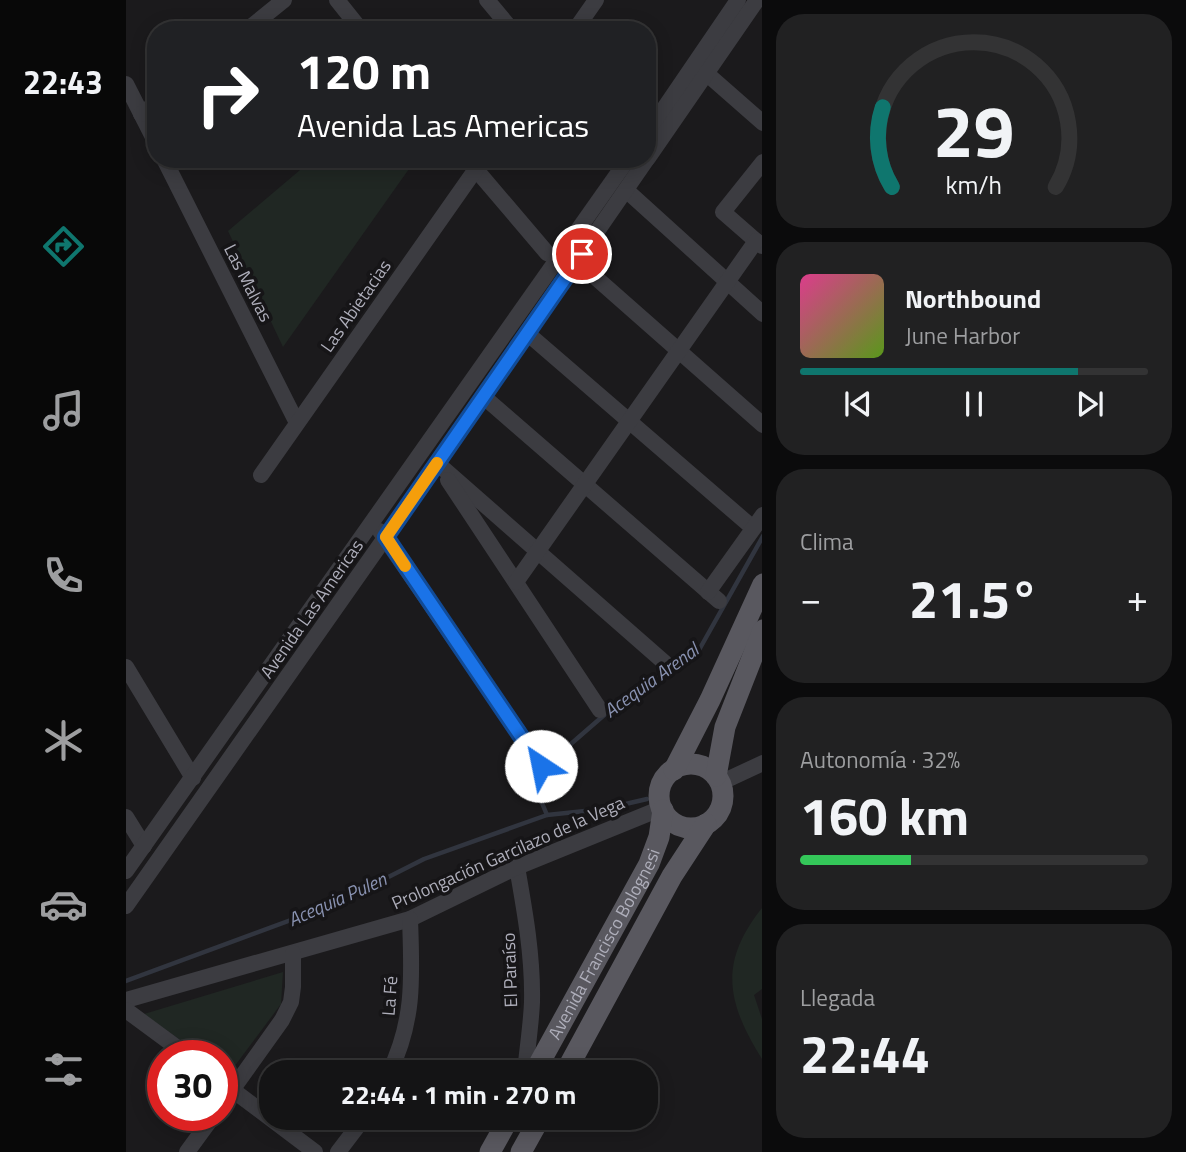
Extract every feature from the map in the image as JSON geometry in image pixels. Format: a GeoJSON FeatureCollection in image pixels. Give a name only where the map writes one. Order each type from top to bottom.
{"type":"FeatureCollection","features":[{"type":"Feature","properties":{"kind":"main road"},"geometry":{"type":"LineString","coordinates":[[674,769],[692,764],[709,770],[718,780],[723,792],[720,811],[705,824],[686,827],[669,818],[662,809],[661,786],[674,769],[710,700],[762,583]]}},
{"type":"Feature","properties":{"kind":"main road"},"geometry":{"type":"LineString","coordinates":[[718,780],[725,727],[762,630]]}},
{"type":"Feature","properties":{"kind":"main road","name":"Avenida Francisco Bolognesi"},"geometry":{"type":"LineString","coordinates":[[541,1060],[649,864],[659,837],[662,809]]}},
{"type":"Feature","properties":{"kind":"main road","name":"Avenida Francisco Bolognesi"},"geometry":{"type":"LineString","coordinates":[[572,1060],[672,876],[705,824]]}},
{"type":"Feature","properties":{"kind":"main road"},"geometry":{"type":"LineString","coordinates":[[490,1152],[502,1130]]}},
{"type":"Feature","properties":{"kind":"main road"},"geometry":{"type":"LineString","coordinates":[[522,1152],[534,1130]]}},
{"type":"Feature","properties":{"kind":"street"},"geometry":{"type":"LineString","coordinates":[[258,21],[284,0]]}},
{"type":"Feature","properties":{"kind":"street"},"geometry":{"type":"LineString","coordinates":[[337,0],[354,21]]}},
{"type":"Feature","properties":{"kind":"street"},"geometry":{"type":"LineString","coordinates":[[487,0],[504,21]]}},
{"type":"Feature","properties":{"kind":"street"},"geometry":{"type":"LineString","coordinates":[[581,21],[596,0]]}},
{"type":"Feature","properties":{"kind":"street"},"geometry":{"type":"LineString","coordinates":[[656,119],[738,0]]}},
{"type":"Feature","properties":{"kind":"street","name":"Avenida Las Americas"},"geometry":{"type":"LineString","coordinates":[[656,146],[760,1]]}},
{"type":"Feature","properties":{"kind":"street"},"geometry":{"type":"LineString","coordinates":[[706,73],[762,123]]}},
{"type":"Feature","properties":{"kind":"street"},"geometry":{"type":"LineString","coordinates":[[126,84],[147,126]]}},
{"type":"Feature","properties":{"kind":"street"},"geometry":{"type":"LineString","coordinates":[[141,114],[147,110]]}},
{"type":"Feature","properties":{"kind":"street"},"geometry":{"type":"LineString","coordinates":[[516,582],[727,283],[760,244],[723,212],[762,162]]}},
{"type":"Feature","properties":{"kind":"street","name":"Las Malvas"},"geometry":{"type":"LineString","coordinates":[[169,168],[297,424]]}},
{"type":"Feature","properties":{"kind":"street","name":"Las Abietacias"},"geometry":{"type":"LineString","coordinates":[[261,475],[472,168]]}},
{"type":"Feature","properties":{"kind":"street"},"geometry":{"type":"LineString","coordinates":[[479,168],[547,253],[586,269],[762,425]]}},
{"type":"Feature","properties":{"kind":"street","name":"Avenida Las Americas"},"geometry":{"type":"LineString","coordinates":[[126,906],[484,397],[527,333],[623,168]]}},
{"type":"Feature","properties":{"kind":"street","name":"Avenida Las Americas"},"geometry":{"type":"LineString","coordinates":[[126,871],[373,524],[566,262],[641,168]]}},
{"type":"Feature","properties":{"kind":"street"},"geometry":{"type":"LineString","coordinates":[[626,190],[727,283],[761,309]]}},
{"type":"Feature","properties":{"kind":"street"},"geometry":{"type":"LineString","coordinates":[[484,397],[713,596],[758,522],[630,421],[527,333]]}},
{"type":"Feature","properties":{"kind":"street"},"geometry":{"type":"LineString","coordinates":[[438,463],[665,663]]}},
{"type":"Feature","properties":{"kind":"street"},"geometry":{"type":"LineString","coordinates":[[438,463],[600,710]]}},
{"type":"Feature","properties":{"kind":"street"},"geometry":{"type":"LineString","coordinates":[[373,524],[386,537],[541,766]]}},
{"type":"Feature","properties":{"kind":"street"},"geometry":{"type":"LineString","coordinates":[[126,667],[192,778]]}},
{"type":"Feature","properties":{"kind":"street"},"geometry":{"type":"LineString","coordinates":[[718,780],[762,764]]}},
{"type":"Feature","properties":{"kind":"street","name":"Prolongación Garcilazo de la Vega"},"geometry":{"type":"LineString","coordinates":[[126,1000],[410,919],[517,867],[662,809]]}},
{"type":"Feature","properties":{"kind":"street"},"geometry":{"type":"LineString","coordinates":[[126,817],[144,846]]}},
{"type":"Feature","properties":{"kind":"street","name":"El Paraíso"},"geometry":{"type":"LineString","coordinates":[[517,867],[527,924],[531,969],[532,1005],[526,1060]]}},
{"type":"Feature","properties":{"kind":"street","name":"La Fé"},"geometry":{"type":"LineString","coordinates":[[394,1060],[408,1023],[412,986],[410,919]]}},
{"type":"Feature","properties":{"kind":"street"},"geometry":{"type":"LineString","coordinates":[[238,1074],[282,1020],[291,1002],[293,953]]}},
{"type":"Feature","properties":{"kind":"street"},"geometry":{"type":"LineString","coordinates":[[129,1019],[163,1040]]}},
{"type":"Feature","properties":{"kind":"street"},"geometry":{"type":"LineString","coordinates":[[238,1094],[316,1152]]}},
{"type":"Feature","properties":{"kind":"street"},"geometry":{"type":"LineString","coordinates":[[338,1152],[355,1130]]}},
{"type":"Feature","properties":{"kind":"street"},"geometry":{"type":"LineString","coordinates":[[187,1152],[202,1131]]}},
{"type":"Feature","properties":{"kind":"shaded area"},"geometry":{"type":"Polygon","coordinates":[[[302,168],[410,168],[283,347],[228,231],[302,168]]]}},
{"type":"Feature","properties":{"kind":"shaded area"},"geometry":{"type":"Polygon","coordinates":[[[762,908],[762,989],[754,995],[762,1019],[762,1059],[741,1020],[732,983],[733,965],[739,947],[762,908]]]}},
{"type":"Feature","properties":{"kind":"shaded area"},"geometry":{"type":"Polygon","coordinates":[[[283,972],[281,1004],[238,1062],[238,1040],[180,1040],[144,1014],[283,972]]]}},
{"type":"Feature","properties":{"kind":"waterway","name":"Acequia Arenal"},"geometry":{"type":"LineString","coordinates":[[547,815],[539,796],[557,756],[610,710],[699,650],[762,538]]}},
{"type":"Feature","properties":{"kind":"waterway","name":"Acequia Pulen"},"geometry":{"type":"LineString","coordinates":[[126,981],[337,903],[424,859],[547,815],[604,809],[647,799]]}},
{"type":"Feature","properties":{"kind":"slow traffic"},"geometry":{"type":"LineString","coordinates":[[405,566],[386,537],[437,463]]}},
{"type":"Feature","properties":{"kind":"route"},"geometry":{"type":"LineString","coordinates":[[541,766],[386,537],[582,254]]}}]}
